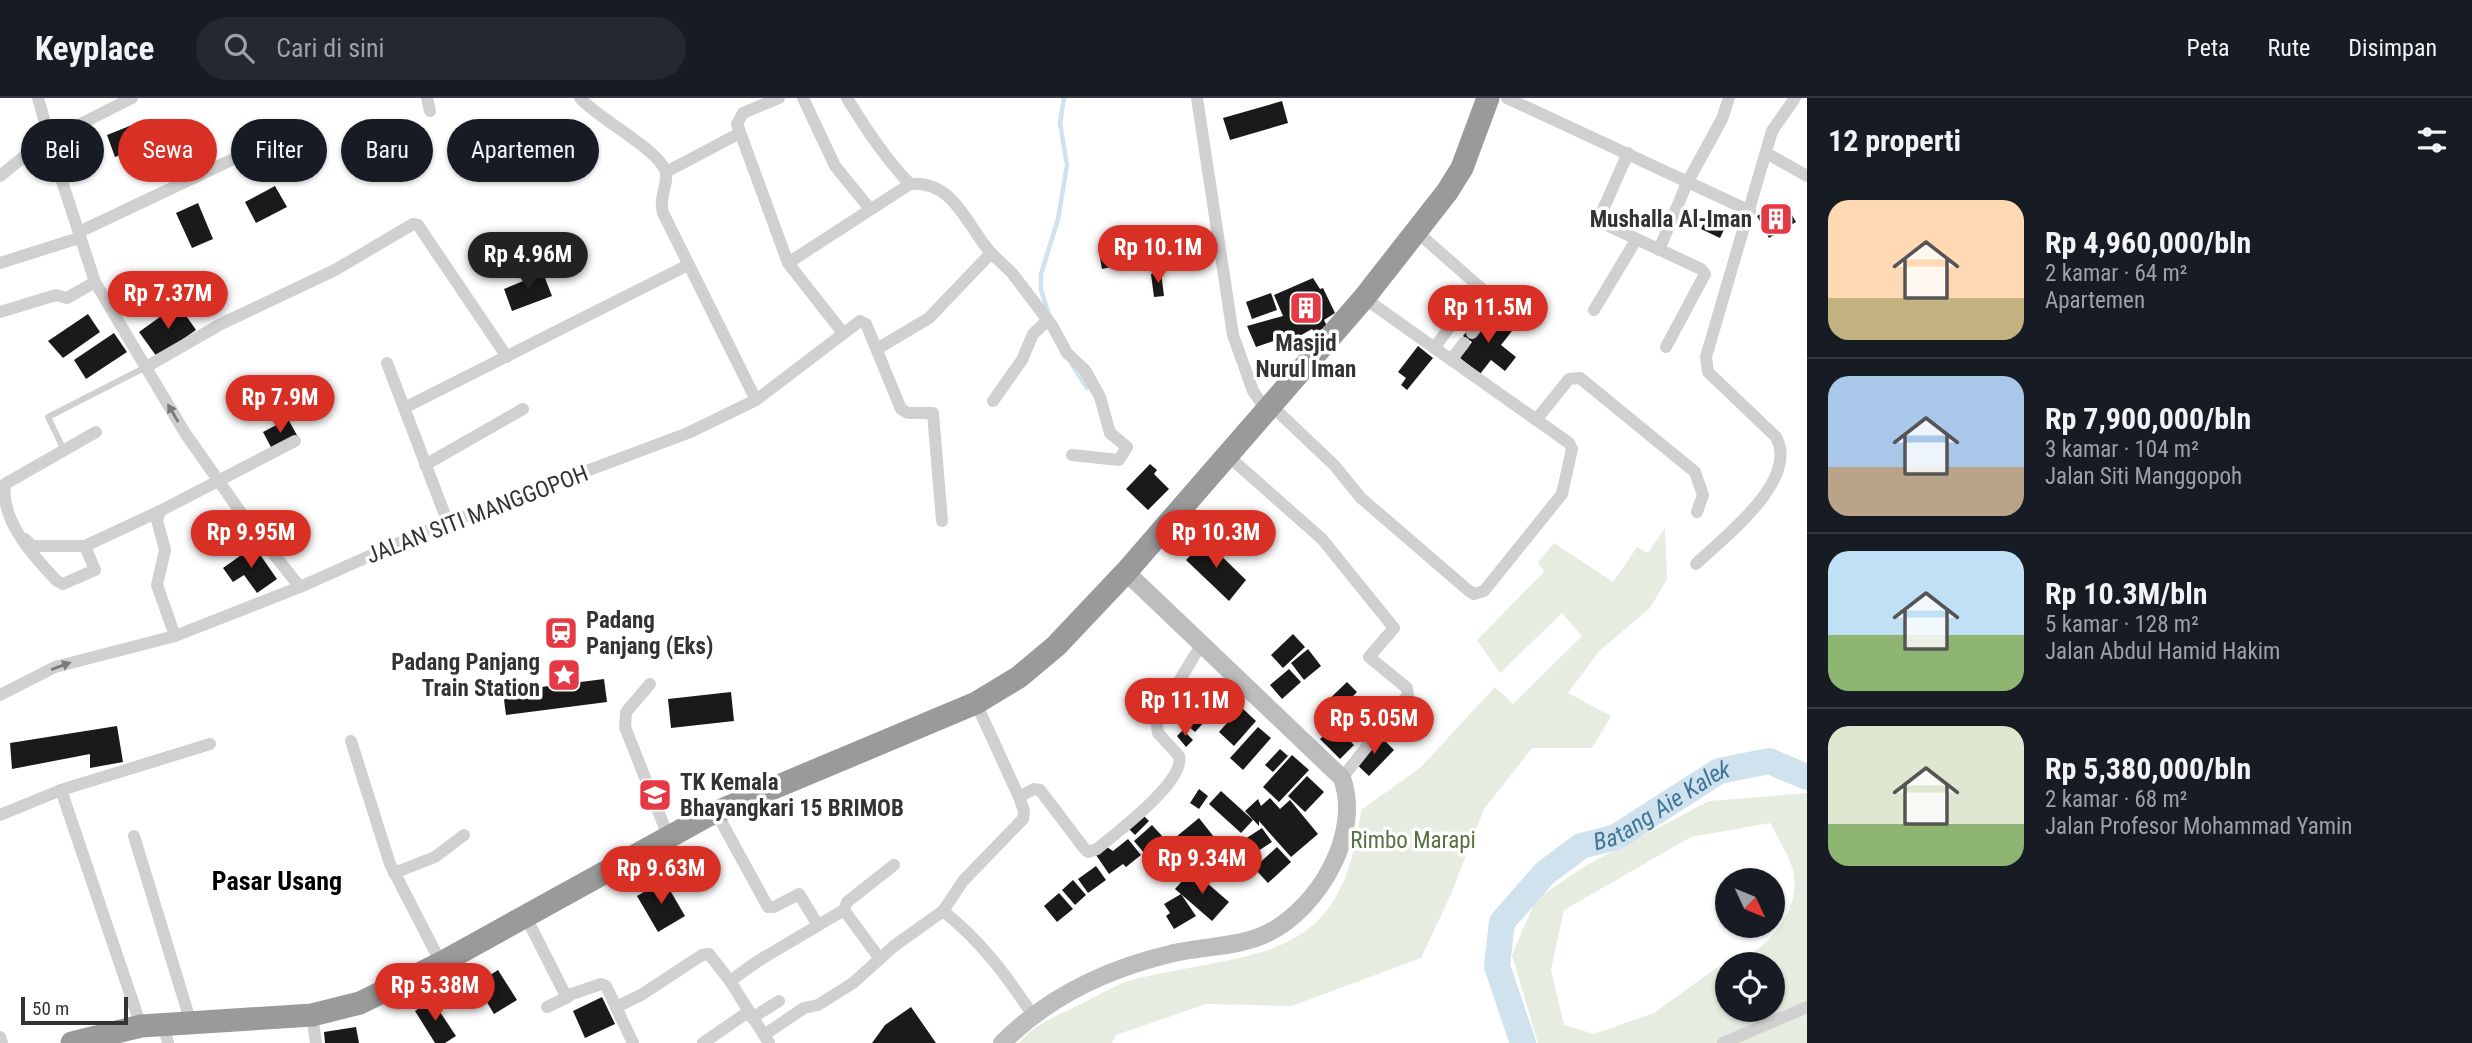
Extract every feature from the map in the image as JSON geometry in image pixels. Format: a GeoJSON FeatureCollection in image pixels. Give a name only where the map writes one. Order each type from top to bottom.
{"type":"FeatureCollection","features":[{"type":"Feature","properties":{"kind":"highway"},"geometry":{"type":"LineString","coordinates":[[72,1043],[157,1031],[191,1023],[312,1015],[360,1003],[441,963],[668,836],[716,812],[976,703],[1038,663],[1126,572],[1269,409],[1417,232],[1462,168],[1488,98]]}},
{"type":"Feature","properties":{"kind":"main road"},"geometry":{"type":"LineString","coordinates":[[1002,1043],[1031,1014],[1065,994],[1136,965],[1266,934],[1288,921],[1328,872],[1343,839],[1348,816],[1348,795],[1342,778],[1126,572]]}},
{"type":"Feature","properties":{"kind":"street"},"geometry":{"type":"LineString","coordinates":[[38,98],[44,119]]}},
{"type":"Feature","properties":{"kind":"street"},"geometry":{"type":"LineString","coordinates":[[89,119],[132,98]]}},
{"type":"Feature","properties":{"kind":"street"},"geometry":{"type":"LineString","coordinates":[[779,98],[743,113],[737,124],[788,263],[843,333],[863,321],[901,409],[908,413],[929,411],[934,416],[942,521]]}},
{"type":"Feature","properties":{"kind":"street"},"geometry":{"type":"LineString","coordinates":[[803,98],[835,166],[870,209]]}},
{"type":"Feature","properties":{"kind":"street"},"geometry":{"type":"LineString","coordinates":[[847,98],[869,135],[911,184]]}},
{"type":"Feature","properties":{"kind":"street"},"geometry":{"type":"LineString","coordinates":[[1197,98],[1233,335],[1253,391],[1269,409],[1334,465],[1361,498],[1474,594],[1484,591],[1562,494],[1572,449],[1569,443],[1364,298]]}},
{"type":"Feature","properties":{"kind":"street"},"geometry":{"type":"LineString","coordinates":[[1507,98],[1750,211]]}},
{"type":"Feature","properties":{"kind":"street"},"geometry":{"type":"LineString","coordinates":[[1659,250],[1687,183],[1722,119],[1729,98]]}},
{"type":"Feature","properties":{"kind":"street"},"geometry":{"type":"LineString","coordinates":[[1696,564],[1764,496],[1777,474],[1781,456],[1781,447],[1776,437],[1709,372],[1706,364],[1772,131],[1795,98]]}},
{"type":"Feature","properties":{"kind":"street"},"geometry":{"type":"LineString","coordinates":[[583,99],[653,155],[666,172],[661,205],[688,265],[757,400]]}},
{"type":"Feature","properties":{"kind":"street"},"geometry":{"type":"LineString","coordinates":[[666,172],[740,133]]}},
{"type":"Feature","properties":{"kind":"street"},"geometry":{"type":"LineString","coordinates":[[1628,153],[1597,217],[1601,225],[1659,250],[1705,274],[1666,347]]}},
{"type":"Feature","properties":{"kind":"street"},"geometry":{"type":"LineString","coordinates":[[1766,153],[1807,176]]}},
{"type":"Feature","properties":{"kind":"street"},"geometry":{"type":"LineString","coordinates":[[0,176],[21,160]]}},
{"type":"Feature","properties":{"kind":"street"},"geometry":{"type":"LineString","coordinates":[[0,263],[79,235],[231,161]]}},
{"type":"Feature","properties":{"kind":"street"},"geometry":{"type":"LineString","coordinates":[[62,182],[95,282],[216,480],[300,587]]}},
{"type":"Feature","properties":{"kind":"street"},"geometry":{"type":"LineString","coordinates":[[788,263],[911,184],[922,183],[942,189],[991,253],[1013,273],[1048,320],[1067,353],[1082,366],[1095,386],[1110,433],[1127,447],[1119,460],[1073,455]]}},
{"type":"Feature","properties":{"kind":"street"},"geometry":{"type":"LineString","coordinates":[[146,367],[221,324],[335,270],[413,224],[418,226],[508,357]]}},
{"type":"Feature","properties":{"kind":"street"},"geometry":{"type":"LineString","coordinates":[[1417,232],[1491,297],[1492,307],[1451,360]]}},
{"type":"Feature","properties":{"kind":"street"},"geometry":{"type":"LineString","coordinates":[[1594,310],[1636,240]]}},
{"type":"Feature","properties":{"kind":"street"},"geometry":{"type":"LineString","coordinates":[[877,349],[929,318],[991,253]]}},
{"type":"Feature","properties":{"kind":"street"},"geometry":{"type":"LineString","coordinates":[[404,408],[688,265]]}},
{"type":"Feature","properties":{"kind":"street"},"geometry":{"type":"LineString","coordinates":[[0,312],[56,295],[67,298],[95,282]]}},
{"type":"Feature","properties":{"kind":"street"},"geometry":{"type":"LineString","coordinates":[[1434,348],[1480,287]]}},
{"type":"Feature","properties":{"kind":"street"},"geometry":{"type":"LineString","coordinates":[[993,401],[1022,360],[1033,334],[1048,320]]}},
{"type":"Feature","properties":{"kind":"street","name":"JALAN SITI MANGGOPOH"},"geometry":{"type":"LineString","coordinates":[[0,695],[55,667],[175,636],[300,587],[448,523],[625,458],[757,400],[843,333]]}},
{"type":"Feature","properties":{"kind":"street"},"geometry":{"type":"LineString","coordinates":[[387,363],[448,523]]}},
{"type":"Feature","properties":{"kind":"street"},"geometry":{"type":"LineString","coordinates":[[1536,420],[1569,379],[1580,378],[1695,472],[1703,495],[1697,513]]}},
{"type":"Feature","properties":{"kind":"street"},"geometry":{"type":"LineString","coordinates":[[425,465],[523,409]]}},
{"type":"Feature","properties":{"kind":"street"},"geometry":{"type":"LineString","coordinates":[[85,546],[95,570],[68,583],[60,583],[20,542],[7,509],[4,489],[9,480],[96,432]]}},
{"type":"Feature","properties":{"kind":"street"},"geometry":{"type":"LineString","coordinates":[[25,539],[32,546],[85,546],[160,511],[295,441]]}},
{"type":"Feature","properties":{"kind":"street"},"geometry":{"type":"LineString","coordinates":[[1227,455],[1322,539],[1394,628],[1369,657],[1407,688],[1408,695],[1342,778]]}},
{"type":"Feature","properties":{"kind":"street"},"geometry":{"type":"LineString","coordinates":[[160,511],[157,520],[166,550],[157,585],[175,636]]}},
{"type":"Feature","properties":{"kind":"street"},"geometry":{"type":"LineString","coordinates":[[1019,797],[1034,789],[1040,790],[1084,848],[1088,852],[1097,849],[1164,788],[1178,769],[1179,756],[1158,733],[1156,719],[1201,645]]}},
{"type":"Feature","properties":{"kind":"street"},"geometry":{"type":"LineString","coordinates":[[650,684],[626,712],[625,727],[668,836]]}},
{"type":"Feature","properties":{"kind":"street"},"geometry":{"type":"LineString","coordinates":[[616,1007],[706,954],[712,956],[730,981],[767,1039],[804,1008],[818,1005],[853,983],[943,911],[964,881],[1023,819],[1024,811],[1019,797],[976,703]]}},
{"type":"Feature","properties":{"kind":"street"},"geometry":{"type":"LineString","coordinates":[[351,741],[394,873],[441,963]]}},
{"type":"Feature","properties":{"kind":"street"},"geometry":{"type":"LineString","coordinates":[[0,815],[61,790],[210,744]]}},
{"type":"Feature","properties":{"kind":"street"},"geometry":{"type":"LineString","coordinates":[[61,790],[157,1031]]}},
{"type":"Feature","properties":{"kind":"street"},"geometry":{"type":"LineString","coordinates":[[716,812],[768,906],[799,894],[818,925]]}},
{"type":"Feature","properties":{"kind":"street"},"geometry":{"type":"LineString","coordinates":[[394,873],[435,857],[464,835]]}},
{"type":"Feature","properties":{"kind":"street"},"geometry":{"type":"LineString","coordinates":[[134,836],[191,1023]]}},
{"type":"Feature","properties":{"kind":"street"},"geometry":{"type":"LineString","coordinates":[[730,981],[758,961],[844,910],[847,902],[894,864]]}},
{"type":"Feature","properties":{"kind":"street"},"geometry":{"type":"LineString","coordinates":[[844,910],[880,959]]}},
{"type":"Feature","properties":{"kind":"street"},"geometry":{"type":"LineString","coordinates":[[943,911],[975,938],[1001,967],[1031,1014]]}},
{"type":"Feature","properties":{"kind":"street"},"geometry":{"type":"LineString","coordinates":[[525,915],[568,997]]}},
{"type":"Feature","properties":{"kind":"street"},"geometry":{"type":"LineString","coordinates":[[547,1007],[604,984],[633,1043]]}},
{"type":"Feature","properties":{"kind":"street"},"geometry":{"type":"LineString","coordinates":[[703,1043],[779,1000]]}},
{"type":"Feature","properties":{"kind":"street"},"geometry":{"type":"LineString","coordinates":[[1723,1043],[1807,1007]]}},
{"type":"Feature","properties":{"kind":"street"},"geometry":{"type":"LineString","coordinates":[[312,1015],[316,1043]]}},
{"type":"Feature","properties":{"kind":"street"},"geometry":{"type":"LineString","coordinates":[[0,1037],[2,1043]]}},
{"type":"Feature","properties":{"kind":"lane"},"geometry":{"type":"LineString","coordinates":[[63,448],[48,417],[146,367]]}},
{"type":"Feature","properties":{"kind":"green space","name":"Rimbo Marapi"},"geometry":{"type":"Polygon","coordinates":[[[1665,528],[1667,579],[1650,608],[1599,651],[1568,693],[1611,716],[1592,748],[1532,748],[1484,809],[1451,894],[1421,958],[1292,1006],[1206,1004],[1116,1035],[1112,1043],[1019,1043],[1046,1022],[1121,984],[1256,953],[1288,942],[1314,924],[1335,898],[1351,861],[1361,810],[1420,768],[1495,687],[1513,704],[1582,636],[1562,613],[1500,673],[1477,640],[1544,572],[1538,562],[1554,543],[1613,582],[1637,547],[1648,553],[1665,528]]]}},
{"type":"Feature","properties":{"kind":"green space"},"geometry":{"type":"Polygon","coordinates":[[[1807,793],[1807,1043],[1538,1043],[1512,955],[1536,899],[1587,865],[1709,801],[1807,793]],[[1770,823],[1691,837],[1564,910],[1551,970],[1564,1025],[1594,1034],[1654,1013],[1715,969],[1715,1022],[1785,1022],[1785,952],[1754,952],[1770,938],[1785,938],[1785,917],[1793,898],[1795,882],[1785,850],[1770,823]]]}},
{"type":"Feature","properties":{"kind":"building"},"geometry":{"type":"Polygon","coordinates":[[[1282,101],[1288,123],[1230,140],[1223,118],[1282,101]]]}},
{"type":"Feature","properties":{"kind":"building"},"geometry":{"type":"Polygon","coordinates":[[[118,131],[118,156],[115,157],[107,135],[118,131]]]}},
{"type":"Feature","properties":{"kind":"building"},"geometry":{"type":"Polygon","coordinates":[[[275,186],[287,207],[256,223],[245,202],[275,186]]]}},
{"type":"Feature","properties":{"kind":"building"},"geometry":{"type":"Polygon","coordinates":[[[198,203],[213,239],[192,248],[176,213],[198,203]]]}},
{"type":"Feature","properties":{"kind":"building","name":"Mushalla Al-Iman"},"geometry":{"type":"Polygon","coordinates":[[[1780,203],[1784,210],[1788,208],[1796,222],[1769,238],[1757,216],[1780,203]]]}},
{"type":"Feature","properties":{"kind":"building"},"geometry":{"type":"Polygon","coordinates":[[[1709,212],[1728,221],[1720,238],[1701,229],[1709,212]]]}},
{"type":"Feature","properties":{"kind":"building"},"geometry":{"type":"Polygon","coordinates":[[[1153,236],[1157,257],[1102,269],[1098,247],[1153,236]]]}},
{"type":"Feature","properties":{"kind":"building"},"geometry":{"type":"Polygon","coordinates":[[[1161,272],[1164,296],[1154,297],[1151,274],[1161,272]]]}},
{"type":"Feature","properties":{"kind":"building"},"geometry":{"type":"Polygon","coordinates":[[[543,273],[552,296],[512,311],[504,289],[543,273]]]}},
{"type":"Feature","properties":{"kind":"building","name":"Masjid Nurul Iman"},"geometry":{"type":"Polygon","coordinates":[[[1313,278],[1320,289],[1323,288],[1335,313],[1324,320],[1327,326],[1315,333],[1312,329],[1296,338],[1294,334],[1256,347],[1247,326],[1283,316],[1274,295],[1313,278]]]}},
{"type":"Feature","properties":{"kind":"building"},"geometry":{"type":"Polygon","coordinates":[[[1271,293],[1277,310],[1252,319],[1246,302],[1271,293]]]}},
{"type":"Feature","properties":{"kind":"building"},"geometry":{"type":"Polygon","coordinates":[[[178,304],[196,330],[157,357],[139,332],[178,304]]]}},
{"type":"Feature","properties":{"kind":"building"},"geometry":{"type":"Polygon","coordinates":[[[88,314],[100,332],[63,358],[48,341],[88,314]]]}},
{"type":"Feature","properties":{"kind":"building"},"geometry":{"type":"Polygon","coordinates":[[[1491,316],[1512,331],[1501,345],[1516,357],[1505,371],[1491,360],[1480,374],[1460,358],[1472,342],[1463,336],[1471,326],[1491,316]]]}},
{"type":"Feature","properties":{"kind":"building"},"geometry":{"type":"Polygon","coordinates":[[[114,333],[127,352],[86,379],[74,360],[114,333]]]}},
{"type":"Feature","properties":{"kind":"building"},"geometry":{"type":"Polygon","coordinates":[[[1418,346],[1433,358],[1407,390],[1401,385],[1406,378],[1398,372],[1418,346]]]}},
{"type":"Feature","properties":{"kind":"building"},"geometry":{"type":"Polygon","coordinates":[[[288,419],[298,437],[273,451],[263,432],[288,419]]]}},
{"type":"Feature","properties":{"kind":"building"},"geometry":{"type":"Polygon","coordinates":[[[1150,464],[1157,470],[1154,474],[1169,489],[1148,510],[1126,489],[1150,464]]]}},
{"type":"Feature","properties":{"kind":"building"},"geometry":{"type":"Polygon","coordinates":[[[1205,540],[1246,580],[1229,601],[1186,560],[1205,540]]]}},
{"type":"Feature","properties":{"kind":"building"},"geometry":{"type":"Polygon","coordinates":[[[254,546],[277,579],[257,593],[244,575],[233,582],[223,568],[254,546]]]}},
{"type":"Feature","properties":{"kind":"building"},"geometry":{"type":"Polygon","coordinates":[[[1293,634],[1305,647],[1283,668],[1271,655],[1293,634]]]}},
{"type":"Feature","properties":{"kind":"building"},"geometry":{"type":"Polygon","coordinates":[[[1308,649],[1321,666],[1304,680],[1291,663],[1308,649]]]}},
{"type":"Feature","properties":{"kind":"building"},"geometry":{"type":"Polygon","coordinates":[[[1289,669],[1301,682],[1282,699],[1270,685],[1289,669]]]}},
{"type":"Feature","properties":{"kind":"building"},"geometry":{"type":"Polygon","coordinates":[[[604,679],[607,702],[506,715],[503,692],[604,679]]]}},
{"type":"Feature","properties":{"kind":"building"},"geometry":{"type":"Polygon","coordinates":[[[1347,682],[1357,692],[1344,705],[1356,717],[1360,713],[1372,725],[1363,734],[1352,722],[1344,730],[1321,707],[1347,682]]]}},
{"type":"Feature","properties":{"kind":"building"},"geometry":{"type":"Polygon","coordinates":[[[1211,685],[1226,699],[1195,732],[1179,718],[1211,685]]]}},
{"type":"Feature","properties":{"kind":"building"},"geometry":{"type":"Polygon","coordinates":[[[731,692],[734,721],[671,728],[668,699],[731,692]]]}},
{"type":"Feature","properties":{"kind":"building"},"geometry":{"type":"Polygon","coordinates":[[[1241,707],[1256,721],[1234,746],[1219,732],[1241,707]]]}},
{"type":"Feature","properties":{"kind":"building"},"geometry":{"type":"Polygon","coordinates":[[[1335,725],[1354,745],[1340,759],[1320,739],[1335,725]]]}},
{"type":"Feature","properties":{"kind":"building"},"geometry":{"type":"Polygon","coordinates":[[[117,726],[123,762],[90,768],[90,754],[12,769],[10,743],[117,726]]]}},
{"type":"Feature","properties":{"kind":"building"},"geometry":{"type":"Polygon","coordinates":[[[1258,727],[1271,738],[1243,770],[1230,758],[1258,727]]]}},
{"type":"Feature","properties":{"kind":"building"},"geometry":{"type":"Polygon","coordinates":[[[1183,730],[1193,740],[1186,747],[1177,736],[1183,730]]]}},
{"type":"Feature","properties":{"kind":"building"},"geometry":{"type":"Polygon","coordinates":[[[1379,735],[1394,750],[1369,776],[1354,762],[1379,735]]]}},
{"type":"Feature","properties":{"kind":"building"},"geometry":{"type":"Polygon","coordinates":[[[1280,749],[1288,756],[1273,772],[1265,765],[1280,749]]]}},
{"type":"Feature","properties":{"kind":"building"},"geometry":{"type":"Polygon","coordinates":[[[1292,755],[1309,770],[1279,802],[1263,787],[1292,755]]]}},
{"type":"Feature","properties":{"kind":"building"},"geometry":{"type":"Polygon","coordinates":[[[1307,776],[1324,792],[1305,812],[1288,796],[1307,776]]]}},
{"type":"Feature","properties":{"kind":"building"},"geometry":{"type":"Polygon","coordinates":[[[1199,789],[1208,796],[1199,809],[1190,803],[1199,789]]]}},
{"type":"Feature","properties":{"kind":"building"},"geometry":{"type":"Polygon","coordinates":[[[1221,791],[1253,820],[1241,833],[1209,804],[1221,791]]]}},
{"type":"Feature","properties":{"kind":"building"},"geometry":{"type":"Polygon","coordinates":[[[1270,798],[1280,809],[1290,800],[1318,834],[1291,857],[1259,821],[1259,826],[1245,811],[1258,799],[1261,806],[1270,798]]]}},
{"type":"Feature","properties":{"kind":"building"},"geometry":{"type":"Polygon","coordinates":[[[1140,812],[1149,821],[1135,835],[1126,826],[1140,812]]]}},
{"type":"Feature","properties":{"kind":"building"},"geometry":{"type":"Polygon","coordinates":[[[1199,818],[1225,851],[1202,870],[1176,837],[1199,818]]]}},
{"type":"Feature","properties":{"kind":"building"},"geometry":{"type":"Polygon","coordinates":[[[1152,825],[1163,837],[1144,853],[1134,841],[1152,825]]]}},
{"type":"Feature","properties":{"kind":"building"},"geometry":{"type":"Polygon","coordinates":[[[1262,828],[1272,842],[1255,853],[1245,839],[1262,828]]]}},
{"type":"Feature","properties":{"kind":"building"},"geometry":{"type":"Polygon","coordinates":[[[1128,839],[1141,855],[1126,867],[1123,864],[1109,874],[1096,855],[1107,847],[1113,851],[1128,839]]]}},
{"type":"Feature","properties":{"kind":"building"},"geometry":{"type":"Polygon","coordinates":[[[1277,847],[1291,862],[1268,883],[1254,868],[1277,847]]]}},
{"type":"Feature","properties":{"kind":"building"},"geometry":{"type":"Polygon","coordinates":[[[1096,866],[1106,880],[1088,893],[1078,879],[1096,866]]]}},
{"type":"Feature","properties":{"kind":"building"},"geometry":{"type":"Polygon","coordinates":[[[1192,870],[1229,902],[1212,921],[1175,889],[1192,870]]]}},
{"type":"Feature","properties":{"kind":"building"},"geometry":{"type":"Polygon","coordinates":[[[664,880],[685,916],[658,932],[637,896],[664,880]]]}},
{"type":"Feature","properties":{"kind":"building"},"geometry":{"type":"Polygon","coordinates":[[[1073,880],[1086,895],[1075,905],[1062,890],[1073,880]]]}},
{"type":"Feature","properties":{"kind":"building"},"geometry":{"type":"Polygon","coordinates":[[[1059,893],[1073,909],[1057,922],[1044,906],[1059,893]]]}},
{"type":"Feature","properties":{"kind":"building"},"geometry":{"type":"Polygon","coordinates":[[[1181,894],[1196,916],[1174,929],[1166,916],[1170,913],[1164,904],[1181,894]]]}},
{"type":"Feature","properties":{"kind":"building"},"geometry":{"type":"Polygon","coordinates":[[[498,970],[517,1000],[494,1014],[476,984],[498,970]]]}},
{"type":"Feature","properties":{"kind":"building"},"geometry":{"type":"Polygon","coordinates":[[[602,997],[615,1024],[585,1038],[573,1011],[602,997]]]}},
{"type":"Feature","properties":{"kind":"building"},"geometry":{"type":"Polygon","coordinates":[[[432,1000],[456,1036],[445,1043],[435,1043],[415,1011],[432,1000]]]}},
{"type":"Feature","properties":{"kind":"building"},"geometry":{"type":"Polygon","coordinates":[[[911,1007],[936,1043],[872,1043],[885,1025],[911,1007]]]}},
{"type":"Feature","properties":{"kind":"building"},"geometry":{"type":"Polygon","coordinates":[[[356,1027],[359,1043],[325,1043],[324,1032],[356,1027]]]}},
{"type":"Feature","properties":{"kind":"waterway"},"geometry":{"type":"LineString","coordinates":[[1049,315],[1041,290],[1041,274],[1058,219],[1067,165],[1060,123],[1064,98]]}},
{"type":"Feature","properties":{"kind":"waterway"},"geometry":{"type":"LineString","coordinates":[[1071,363],[1087,388]]}},
{"type":"Feature","properties":{"kind":"waterway","name":"Batang Aie Kalek"},"geometry":{"type":"LineString","coordinates":[[1523,1043],[1497,966],[1502,922],[1545,873],[1581,846],[1616,837],[1719,771],[1769,761],[1807,777]]}},
{"type":"Feature","properties":{"kind":"place","name":"Mushalla Al-Iman"},"geometry":{"type":"Point","coordinates":[1776,219]}},
{"type":"Feature","properties":{"kind":"place","name":"Masjid Nurul Iman"},"geometry":{"type":"Point","coordinates":[1306,308]}},
{"type":"Feature","properties":{"kind":"place","name":"Padang Panjang (Eks)"},"geometry":{"type":"Point","coordinates":[561,633]}},
{"type":"Feature","properties":{"kind":"place","name":"Padang Panjang Train Station"},"geometry":{"type":"Point","coordinates":[564,675]}},
{"type":"Feature","properties":{"kind":"place","name":"TK Kemala Bhayangkari 15 BRIMOB"},"geometry":{"type":"Point","coordinates":[655,795]}},
{"type":"Feature","properties":{"kind":"district","name":"Pasar Usang"},"geometry":{"type":"Point","coordinates":[277,881]}}]}
